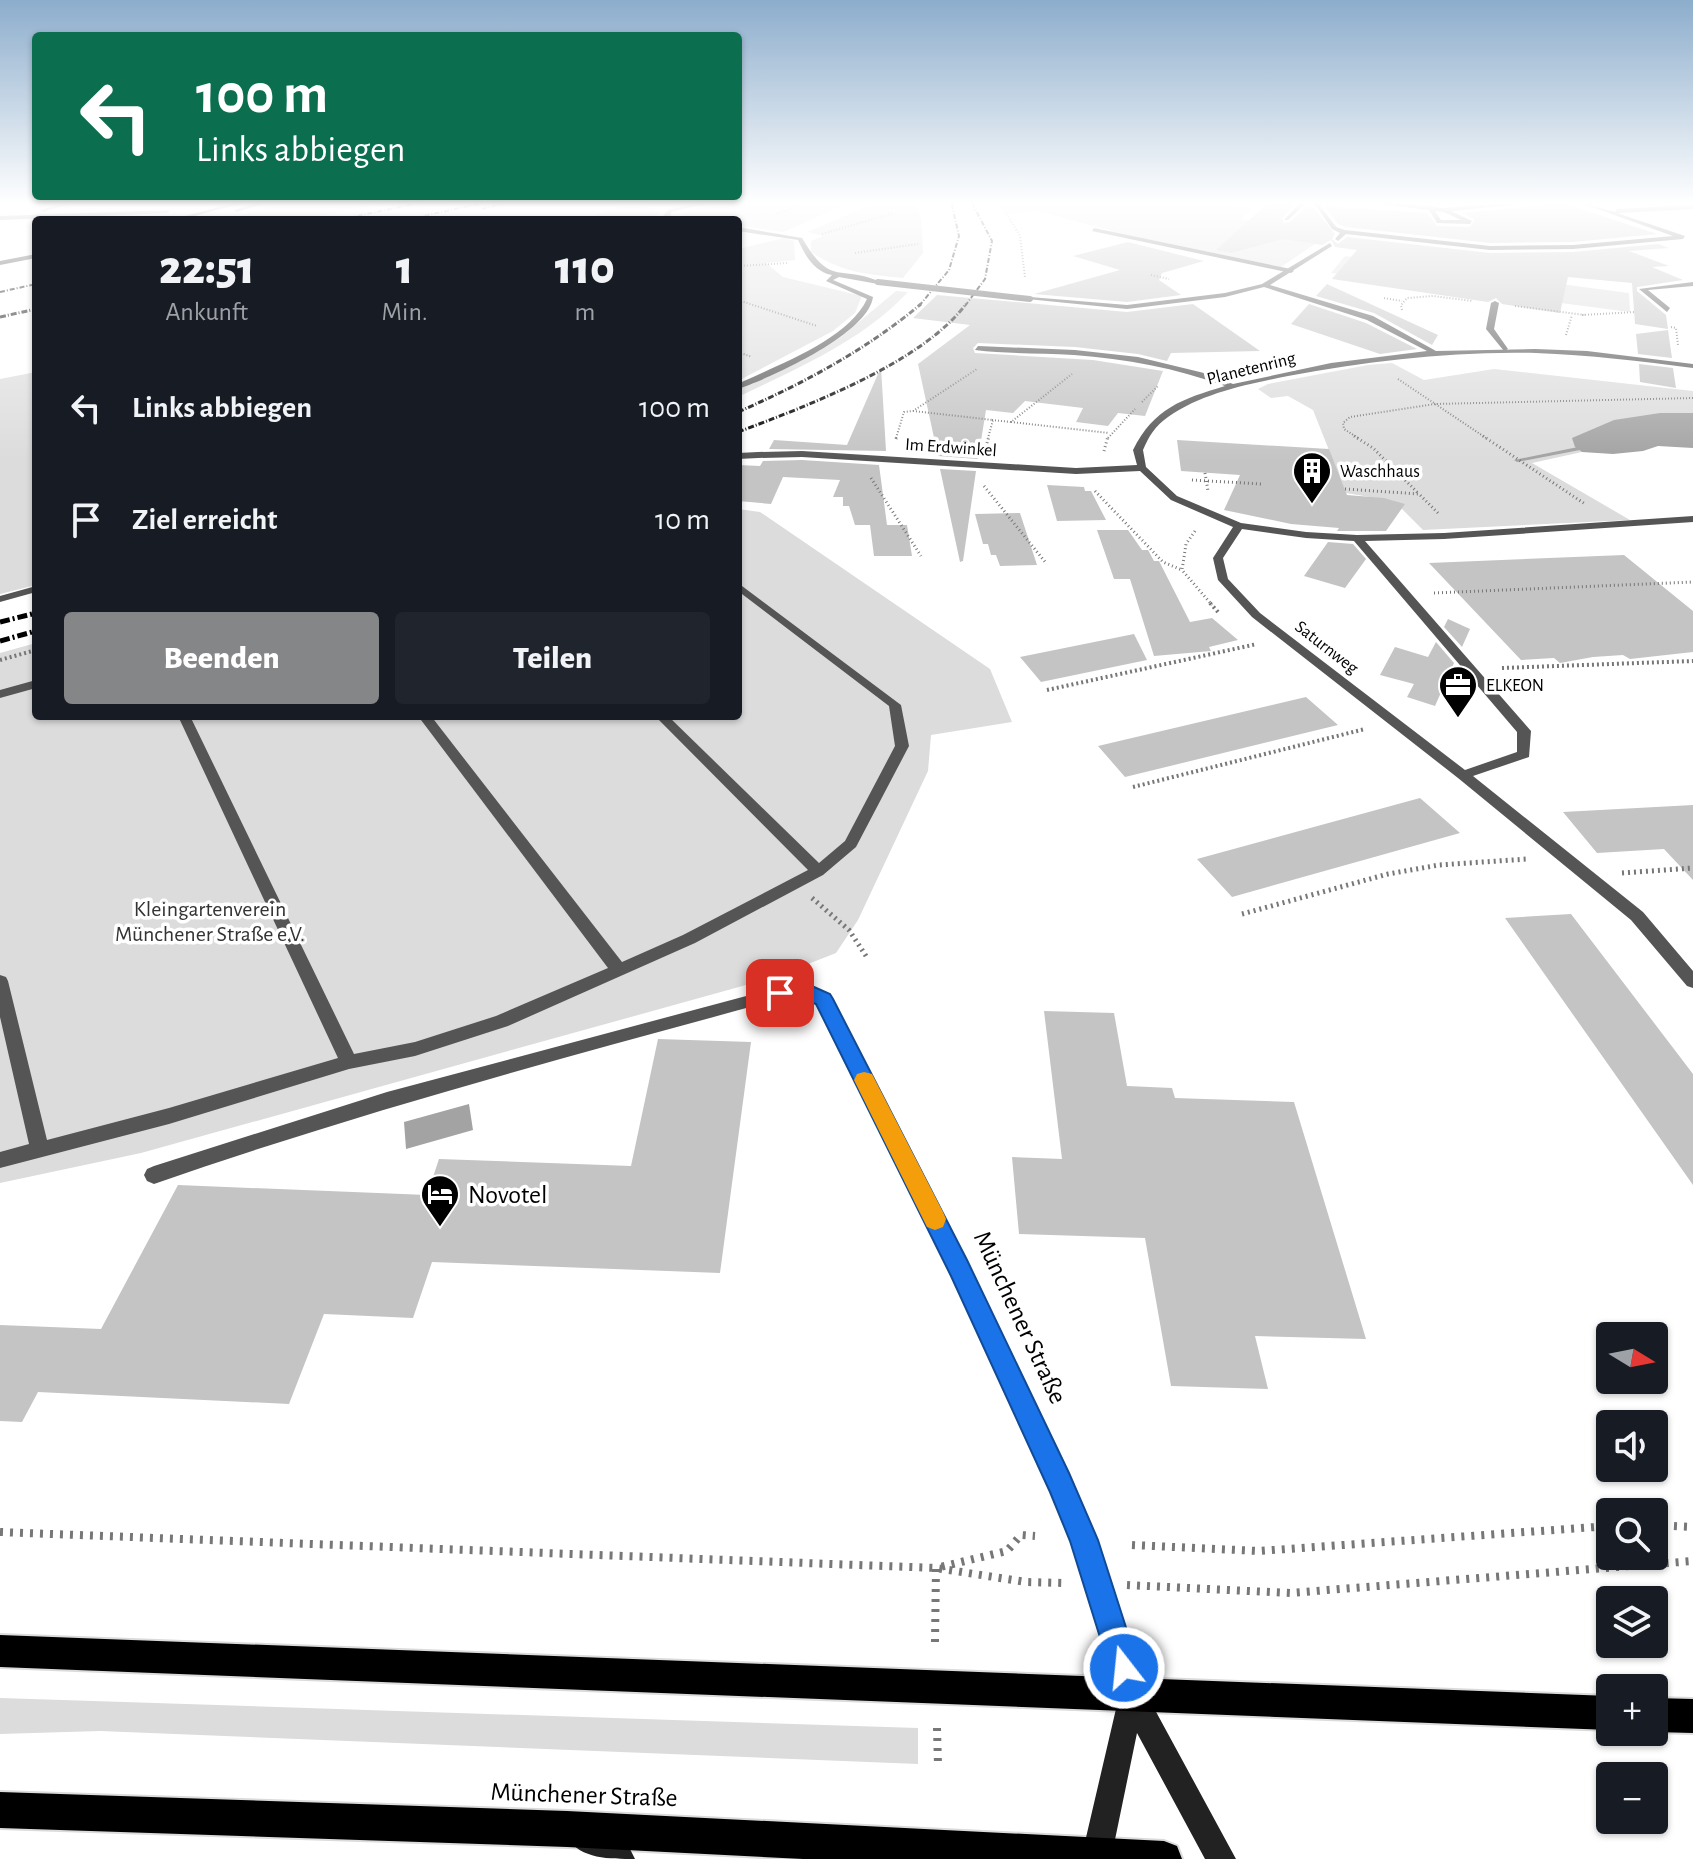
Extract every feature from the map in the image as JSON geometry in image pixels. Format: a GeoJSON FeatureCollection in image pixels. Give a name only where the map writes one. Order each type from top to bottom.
{"type":"FeatureCollection","features":[{"type":"Feature","properties":{"kind":"main road"},"geometry":{"type":"LineString","coordinates":[[0,1651],[1596,1713]]}},
{"type":"Feature","properties":{"kind":"main road"},"geometry":{"type":"LineString","coordinates":[[1097,1857],[1132,1696]]}},
{"type":"Feature","properties":{"kind":"main road"},"geometry":{"type":"LineString","coordinates":[[1132,1696],[1221,1859]]}},
{"type":"Feature","properties":{"kind":"main road"},"geometry":{"type":"LineString","coordinates":[[1668,1715],[1693,1716]]}},
{"type":"Feature","properties":{"kind":"main road","name":"Münchener Straße"},"geometry":{"type":"LineString","coordinates":[[0,1810],[567,1829],[1164,1859]]}},
{"type":"Feature","properties":{"kind":"main road"},"geometry":{"type":"LineString","coordinates":[[567,1829],[620,1859]]}},
{"type":"Feature","properties":{"kind":"street"},"geometry":{"type":"LineString","coordinates":[[742,385],[839,332],[866,310],[871,298],[847,288]]}},
{"type":"Feature","properties":{"kind":"street"},"geometry":{"type":"LineString","coordinates":[[929,288],[1109,307],[1157,306],[1250,288]]}},
{"type":"Feature","properties":{"kind":"street"},"geometry":{"type":"LineString","coordinates":[[1274,288],[1370,318],[1432,351]]}},
{"type":"Feature","properties":{"kind":"street"},"geometry":{"type":"LineString","coordinates":[[1655,288],[1642,289],[1667,310]]}},
{"type":"Feature","properties":{"kind":"street"},"geometry":{"type":"LineString","coordinates":[[1495,304],[1490,329],[1504,349]]}},
{"type":"Feature","properties":{"kind":"street"},"geometry":{"type":"LineString","coordinates":[[978,348],[1149,360],[1231,386]]}},
{"type":"Feature","properties":{"kind":"street","name":"Planetenring"},"geometry":{"type":"LineString","coordinates":[[1142,468],[1138,450],[1152,424],[1187,403],[1231,386],[1369,359],[1432,351],[1504,349],[1564,351],[1693,366]]}},
{"type":"Feature","properties":{"kind":"street","name":"Im Erdwinkel"},"geometry":{"type":"LineString","coordinates":[[742,456],[884,459],[1076,471],[1142,468]]}},
{"type":"Feature","properties":{"kind":"street"},"geometry":{"type":"LineString","coordinates":[[1142,468],[1174,498],[1239,526],[1357,538],[1444,536],[1693,519]]}},
{"type":"Feature","properties":{"kind":"street","name":"Saturnweg"},"geometry":{"type":"LineString","coordinates":[[1239,526],[1218,558],[1223,580],[1256,615],[1463,775],[1637,916],[1693,982]]}},
{"type":"Feature","properties":{"kind":"street"},"geometry":{"type":"LineString","coordinates":[[1357,538],[1524,731],[1524,754],[1463,775]]}},
{"type":"Feature","properties":{"kind":"street"},"geometry":{"type":"LineString","coordinates":[[0,1160],[169,1116],[349,1062],[415,1049],[502,1021],[689,939],[818,871],[851,844],[902,746],[895,705],[742,589]]}},
{"type":"Feature","properties":{"kind":"street"},"geometry":{"type":"LineString","coordinates":[[0,599],[32,590]]}},
{"type":"Feature","properties":{"kind":"street"},"geometry":{"type":"LineString","coordinates":[[0,694],[32,685]]}},
{"type":"Feature","properties":{"kind":"street"},"geometry":{"type":"LineString","coordinates":[[186,720],[349,1062]]}},
{"type":"Feature","properties":{"kind":"street"},"geometry":{"type":"LineString","coordinates":[[427,720],[618,969]]}},
{"type":"Feature","properties":{"kind":"street"},"geometry":{"type":"LineString","coordinates":[[665,720],[818,871]]}},
{"type":"Feature","properties":{"kind":"street"},"geometry":{"type":"LineString","coordinates":[[0,981],[40,1150]]}},
{"type":"Feature","properties":{"kind":"street","name":"Münchener Straße"},"geometry":{"type":"LineString","coordinates":[[154,1175],[271,1133],[780,993],[805,990],[823,999],[959,1268],[1060,1483],[1099,1584],[1132,1696]]}},
{"type":"Feature","properties":{"kind":"path"},"geometry":{"type":"LineString","coordinates":[[1403,316],[1401,305],[1407,298],[1433,296],[1585,315]]}},
{"type":"Feature","properties":{"kind":"path"},"geometry":{"type":"LineString","coordinates":[[742,301],[839,332]]}},
{"type":"Feature","properties":{"kind":"path"},"geometry":{"type":"LineString","coordinates":[[1564,351],[1570,316],[1667,310]]}},
{"type":"Feature","properties":{"kind":"path"},"geometry":{"type":"LineString","coordinates":[[913,411],[987,363],[996,349]]}},
{"type":"Feature","properties":{"kind":"path"},"geometry":{"type":"LineString","coordinates":[[1011,422],[1079,368],[1082,353]]}},
{"type":"Feature","properties":{"kind":"path"},"geometry":{"type":"LineString","coordinates":[[1369,359],[1620,526]]}},
{"type":"Feature","properties":{"kind":"path"},"geometry":{"type":"LineString","coordinates":[[1444,536],[1442,517],[1373,448],[1344,429],[1343,423],[1350,417],[1435,404],[1693,398]]}},
{"type":"Feature","properties":{"kind":"path"},"geometry":{"type":"LineString","coordinates":[[921,556],[870,476],[884,459],[904,412],[1109,433]]}},
{"type":"Feature","properties":{"kind":"path"},"geometry":{"type":"LineString","coordinates":[[992,420],[980,482],[1046,563]]}},
{"type":"Feature","properties":{"kind":"path"},"geometry":{"type":"LineString","coordinates":[[1076,471],[1078,484],[1088,484],[1163,562],[1182,570]]}},
{"type":"Feature","properties":{"kind":"path"},"geometry":{"type":"LineString","coordinates":[[1155,480],[1261,484]]}},
{"type":"Feature","properties":{"kind":"path"},"geometry":{"type":"LineString","coordinates":[[1345,489],[1419,494]]}},
{"type":"Feature","properties":{"kind":"path"},"geometry":{"type":"LineString","coordinates":[[1404,594],[1693,582]]}},
{"type":"Feature","properties":{"kind":"path"},"geometry":{"type":"LineString","coordinates":[[1047,690],[1285,637]]}},
{"type":"Feature","properties":{"kind":"path"},"geometry":{"type":"LineString","coordinates":[[0,660],[32,651]]}},
{"type":"Feature","properties":{"kind":"path"},"geometry":{"type":"LineString","coordinates":[[1471,670],[1693,661]]}},
{"type":"Feature","properties":{"kind":"path"},"geometry":{"type":"LineString","coordinates":[[1133,787],[1394,722]]}},
{"type":"Feature","properties":{"kind":"path"},"geometry":{"type":"LineString","coordinates":[[1242,914],[1388,874],[1439,865],[1564,857]]}},
{"type":"Feature","properties":{"kind":"path"},"geometry":{"type":"LineString","coordinates":[[1586,875],[1693,868]]}},
{"type":"Feature","properties":{"kind":"path"},"geometry":{"type":"LineString","coordinates":[[795,883],[849,930],[868,959]]}},
{"type":"Feature","properties":{"kind":"path"},"geometry":{"type":"LineString","coordinates":[[1668,1526],[1693,1527]]}},
{"type":"Feature","properties":{"kind":"path"},"geometry":{"type":"LineString","coordinates":[[1132,1545],[1259,1551],[1596,1527]]}},
{"type":"Feature","properties":{"kind":"path"},"geometry":{"type":"LineString","coordinates":[[0,1532],[936,1568],[1026,1582],[1290,1593],[1693,1561]]}},
{"type":"Feature","properties":{"kind":"path"},"geometry":{"type":"LineString","coordinates":[[936,1568],[1007,1551],[1021,1535],[1035,1536]]}},
{"type":"Feature","properties":{"kind":"path"},"geometry":{"type":"LineString","coordinates":[[935,1642],[936,1568]]}},
{"type":"Feature","properties":{"kind":"path"},"geometry":{"type":"LineString","coordinates":[[937,1728],[938,1765]]}},
{"type":"Feature","properties":{"kind":"green space"},"geometry":{"type":"Polygon","coordinates":[[[742,288],[828,288],[862,296],[855,313],[833,331],[742,379],[742,288]]]}},
{"type":"Feature","properties":{"kind":"green space"},"geometry":{"type":"Polygon","coordinates":[[[1444,288],[1589,288],[1629,293],[1630,312],[1444,288]]]}},
{"type":"Feature","properties":{"kind":"green space"},"geometry":{"type":"Polygon","coordinates":[[[896,291],[908,292],[850,339],[742,395],[742,387],[841,337],[896,291]]]}},
{"type":"Feature","properties":{"kind":"green space"},"geometry":{"type":"Polygon","coordinates":[[[1392,363],[1424,380],[1494,369],[1693,391],[1693,413],[1660,413],[1575,447],[1582,452],[1532,463],[1630,520],[1423,530],[1394,501],[1346,493],[1313,410],[1288,396],[1271,398],[1258,389],[1268,384],[1392,363]]]}},
{"type":"Feature","properties":{"kind":"green space"},"geometry":{"type":"Polygon","coordinates":[[[32,373],[32,586],[0,594],[0,379],[32,373]]]}},
{"type":"Feature","properties":{"kind":"green space","name":"Kleingartenverein Münchener Straße e.V."},"geometry":{"type":"Polygon","coordinates":[[[742,510],[760,512],[990,669],[1012,722],[931,735],[928,771],[858,920],[836,953],[775,977],[141,1153],[0,1183],[0,653],[32,644],[32,720],[742,720],[742,510]]]}},
{"type":"Feature","properties":{"kind":"green space"},"geometry":{"type":"Polygon","coordinates":[[[0,1698],[918,1728],[918,1764],[100,1731],[0,1734],[0,1698]]]}},
{"type":"Feature","properties":{"kind":"shaded area"},"geometry":{"type":"Polygon","coordinates":[[[1660,413],[1693,413],[1693,448],[1658,446],[1613,454],[1582,452],[1575,447],[1572,438],[1614,420],[1660,413]]]}},
{"type":"Feature","properties":{"kind":"shaded area"},"geometry":{"type":"Polygon","coordinates":[[[469,1104],[473,1130],[406,1149],[404,1122],[469,1104]]]}},
{"type":"Feature","properties":{"kind":"building"},"geometry":{"type":"Polygon","coordinates":[[[1056,288],[1170,288],[1181,295],[1127,302],[1034,294],[1056,288]]]}},
{"type":"Feature","properties":{"kind":"building"},"geometry":{"type":"Polygon","coordinates":[[[1324,288],[1335,288],[1438,335],[1432,345],[1374,313],[1316,296],[1324,288]]]}},
{"type":"Feature","properties":{"kind":"building"},"geometry":{"type":"Polygon","coordinates":[[[1391,288],[1566,288],[1560,313],[1502,304],[1496,298],[1488,302],[1391,288]]]}},
{"type":"Feature","properties":{"kind":"building"},"geometry":{"type":"Polygon","coordinates":[[[1632,288],[1637,288],[1666,315],[1668,329],[1635,324],[1632,288]]]}},
{"type":"Feature","properties":{"kind":"building"},"geometry":{"type":"Polygon","coordinates":[[[937,295],[1127,312],[1193,304],[1260,351],[1171,353],[1167,361],[1138,354],[1075,347],[978,343],[973,348],[975,353],[1093,360],[1163,371],[1145,416],[1118,413],[1108,426],[1076,422],[1083,408],[1025,401],[1013,413],[986,410],[978,459],[938,456],[918,364],[970,325],[913,318],[937,295]]]}},
{"type":"Feature","properties":{"kind":"building"},"geometry":{"type":"Polygon","coordinates":[[[1309,304],[1366,323],[1417,349],[1380,354],[1291,324],[1309,304]]]}},
{"type":"Feature","properties":{"kind":"building"},"geometry":{"type":"Polygon","coordinates":[[[1668,330],[1672,358],[1638,354],[1636,334],[1668,330]]]}},
{"type":"Feature","properties":{"kind":"building"},"geometry":{"type":"Polygon","coordinates":[[[1639,364],[1673,368],[1676,388],[1640,382],[1639,364]]]}},
{"type":"Feature","properties":{"kind":"building"},"geometry":{"type":"Polygon","coordinates":[[[881,367],[886,451],[769,449],[774,440],[847,445],[881,367]]]}},
{"type":"Feature","properties":{"kind":"building"},"geometry":{"type":"Polygon","coordinates":[[[1177,440],[1329,449],[1347,495],[1384,498],[1405,504],[1386,531],[1337,531],[1339,528],[1291,524],[1224,510],[1240,475],[1181,471],[1177,440]]]}},
{"type":"Feature","properties":{"kind":"building"},"geometry":{"type":"Polygon","coordinates":[[[763,461],[879,465],[887,525],[907,525],[912,556],[874,556],[870,525],[855,525],[849,506],[843,506],[843,497],[833,497],[840,480],[783,477],[771,504],[742,501],[742,465],[760,466],[763,461]]]}},
{"type":"Feature","properties":{"kind":"building"},"geometry":{"type":"Polygon","coordinates":[[[940,469],[976,471],[963,561],[960,562],[940,469]]]}},
{"type":"Feature","properties":{"kind":"building"},"geometry":{"type":"Polygon","coordinates":[[[1047,485],[1084,487],[1085,491],[1091,491],[1106,520],[1057,521],[1047,485]]]}},
{"type":"Feature","properties":{"kind":"building"},"geometry":{"type":"Polygon","coordinates":[[[1020,513],[1037,565],[1000,566],[996,555],[991,555],[988,544],[983,544],[975,514],[1020,513]]]}},
{"type":"Feature","properties":{"kind":"building"},"geometry":{"type":"Polygon","coordinates":[[[1097,530],[1128,530],[1142,550],[1148,550],[1154,561],[1159,561],[1190,622],[1212,618],[1238,640],[1209,647],[1211,651],[1154,656],[1130,579],[1114,579],[1097,530]]]}},
{"type":"Feature","properties":{"kind":"building"},"geometry":{"type":"Polygon","coordinates":[[[1328,542],[1353,544],[1366,559],[1345,588],[1304,576],[1328,542]]]}},
{"type":"Feature","properties":{"kind":"building"},"geometry":{"type":"Polygon","coordinates":[[[1624,555],[1693,611],[1693,652],[1630,659],[1623,655],[1593,657],[1560,663],[1554,658],[1521,660],[1429,563],[1624,555]]]}},
{"type":"Feature","properties":{"kind":"building"},"geometry":{"type":"Polygon","coordinates":[[[1448,619],[1470,629],[1462,647],[1444,627],[1448,619]]]}},
{"type":"Feature","properties":{"kind":"building"},"geometry":{"type":"Polygon","coordinates":[[[1134,634],[1147,660],[1041,682],[1020,657],[1134,634]]]}},
{"type":"Feature","properties":{"kind":"building"},"geometry":{"type":"Polygon","coordinates":[[[1436,642],[1454,663],[1435,706],[1407,697],[1414,684],[1380,675],[1395,647],[1428,657],[1436,642]]]}},
{"type":"Feature","properties":{"kind":"building"},"geometry":{"type":"Polygon","coordinates":[[[1306,697],[1338,725],[1125,777],[1098,746],[1306,697]]]}},
{"type":"Feature","properties":{"kind":"building"},"geometry":{"type":"Polygon","coordinates":[[[1420,798],[1460,833],[1232,897],[1197,859],[1420,798]]]}},
{"type":"Feature","properties":{"kind":"building"},"geometry":{"type":"Polygon","coordinates":[[[1693,805],[1693,880],[1664,849],[1597,853],[1563,812],[1693,805]]]}},
{"type":"Feature","properties":{"kind":"building"},"geometry":{"type":"Polygon","coordinates":[[[1571,914],[1693,1074],[1693,1185],[1505,918],[1571,914]]]}},
{"type":"Feature","properties":{"kind":"building"},"geometry":{"type":"Polygon","coordinates":[[[1044,1011],[1114,1013],[1127,1086],[1172,1088],[1175,1098],[1294,1102],[1366,1339],[1255,1336],[1268,1389],[1171,1386],[1145,1238],[1019,1234],[1012,1157],[1062,1159],[1044,1011]]]}},
{"type":"Feature","properties":{"kind":"building","name":"Novotel"},"geometry":{"type":"Polygon","coordinates":[[[658,1039],[751,1042],[720,1273],[432,1262],[413,1318],[324,1314],[289,1404],[38,1392],[22,1422],[0,1421],[0,1325],[101,1329],[178,1185],[427,1195],[439,1159],[631,1166],[658,1039]]]}},
{"type":"Feature","properties":{"kind":"waterway"},"geometry":{"type":"LineString","coordinates":[[1517,460],[1578,449]]}},
{"type":"Feature","properties":{"kind":"railway"},"geometry":{"type":"LineString","coordinates":[[0,292],[19,288]]}},
{"type":"Feature","properties":{"kind":"railway"},"geometry":{"type":"LineString","coordinates":[[920,305],[934,288]]}},
{"type":"Feature","properties":{"kind":"railway"},"geometry":{"type":"LineString","coordinates":[[965,306],[979,288]]}},
{"type":"Feature","properties":{"kind":"railway"},"geometry":{"type":"LineString","coordinates":[[742,430],[829,396],[893,364],[922,345],[966,304]]}},
{"type":"Feature","properties":{"kind":"railway"},"geometry":{"type":"LineString","coordinates":[[742,410],[834,364],[920,305]]}},
{"type":"Feature","properties":{"kind":"railway"},"geometry":{"type":"LineString","coordinates":[[0,317],[32,310]]}},
{"type":"Feature","properties":{"kind":"railway"},"geometry":{"type":"LineString","coordinates":[[0,622],[32,614]]}},
{"type":"Feature","properties":{"kind":"railway"},"geometry":{"type":"LineString","coordinates":[[0,641],[32,632]]}},
{"type":"Feature","properties":{"kind":"slow traffic"},"geometry":{"type":"LineString","coordinates":[[864,1080],[935,1219]]}},
{"type":"Feature","properties":{"kind":"place","name":"Waschhaus"},"geometry":{"type":"Point","coordinates":[1312,505]}},
{"type":"Feature","properties":{"kind":"place","name":"ELKEON"},"geometry":{"type":"Point","coordinates":[1458,719]}},
{"type":"Feature","properties":{"kind":"place","name":"Novotel"},"geometry":{"type":"Point","coordinates":[440,1228]}},
{"type":"Feature","properties":{"kind":"route"},"geometry":{"type":"LineString","coordinates":[[780,993],[805,990],[823,999],[959,1268],[1060,1483],[1084,1540],[1124,1668]]}}]}
